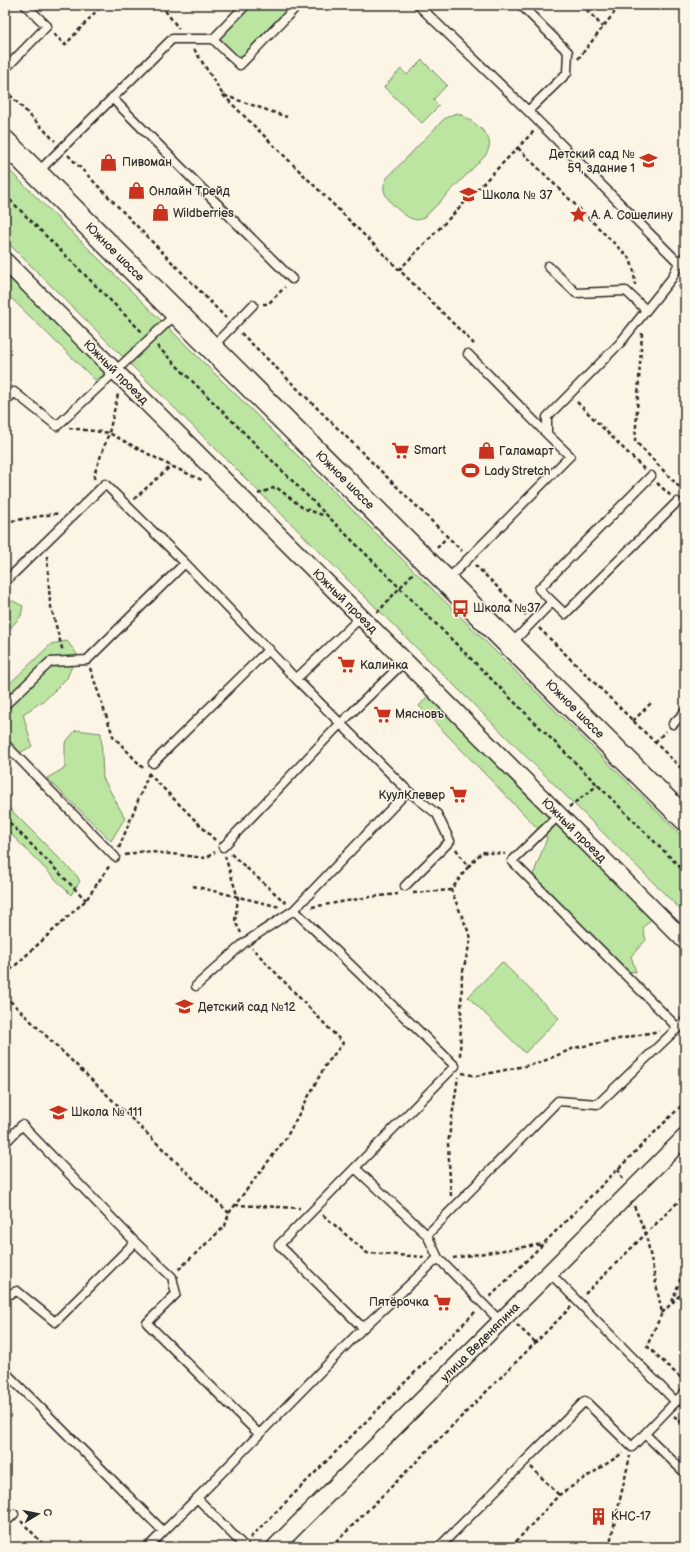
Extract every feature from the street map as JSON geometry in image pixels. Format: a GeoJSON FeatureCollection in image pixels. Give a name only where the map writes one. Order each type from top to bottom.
{"type":"FeatureCollection","features":[{"type":"Feature","properties":{"kind":"main road","name":"Южное шоссе"},"geometry":{"type":"LineString","coordinates":[[5,142],[685,819]]}},
{"type":"Feature","properties":{"kind":"street","name":"Южный проезд"},"geometry":{"type":"LineString","coordinates":[[5,261],[685,941]]}},
{"type":"Feature","properties":{"kind":"street","name":"улица Веденяпина"},"geometry":{"type":"LineString","coordinates":[[276,1547],[685,1137]]}},
{"type":"Feature","properties":{"kind":"lane"},"geometry":{"type":"LineString","coordinates":[[5,69],[47,26],[25,5]]}},
{"type":"Feature","properties":{"kind":"lane"},"geometry":{"type":"LineString","coordinates":[[213,39],[246,5]]}},
{"type":"Feature","properties":{"kind":"lane"},"geometry":{"type":"LineString","coordinates":[[37,173],[172,39],[213,39],[240,65],[298,5]]}},
{"type":"Feature","properties":{"kind":"lane"},"geometry":{"type":"LineString","coordinates":[[418,5],[528,112],[679,263]]}},
{"type":"Feature","properties":{"kind":"lane"},"geometry":{"type":"LineString","coordinates":[[521,5],[568,52],[567,73],[528,112]]}},
{"type":"Feature","properties":{"kind":"lane"},"geometry":{"type":"LineString","coordinates":[[112,98],[292,279]]}},
{"type":"Feature","properties":{"kind":"lane"},"geometry":{"type":"LineString","coordinates":[[547,434],[547,417],[620,343],[672,278],[679,263],[685,256]]}},
{"type":"Feature","properties":{"kind":"lane"},"geometry":{"type":"LineString","coordinates":[[548,266],[576,293],[626,291],[645,312]]}},
{"type":"Feature","properties":{"kind":"lane"},"geometry":{"type":"LineString","coordinates":[[212,348],[253,305]]}},
{"type":"Feature","properties":{"kind":"lane"},"geometry":{"type":"LineString","coordinates":[[5,402],[14,392],[57,426],[118,374],[149,339],[177,314]]}},
{"type":"Feature","properties":{"kind":"lane"},"geometry":{"type":"LineString","coordinates":[[446,580],[570,456],[468,354]]}},
{"type":"Feature","properties":{"kind":"lane"},"geometry":{"type":"LineString","coordinates":[[651,476],[539,589],[565,614],[677,502]]}},
{"type":"Feature","properties":{"kind":"lane"},"geometry":{"type":"LineString","coordinates":[[5,582],[105,484],[185,563],[340,724],[408,791],[437,814],[450,841],[406,890]]}},
{"type":"Feature","properties":{"kind":"lane"},"geometry":{"type":"LineString","coordinates":[[5,705],[50,662],[87,660],[185,563]]}},
{"type":"Feature","properties":{"kind":"lane"},"geometry":{"type":"LineString","coordinates":[[510,644],[552,602]]}},
{"type":"Feature","properties":{"kind":"lane"},"geometry":{"type":"LineString","coordinates":[[296,679],[364,620]]}},
{"type":"Feature","properties":{"kind":"lane"},"geometry":{"type":"LineString","coordinates":[[153,763],[269,649]]}},
{"type":"Feature","properties":{"kind":"lane"},"geometry":{"type":"LineString","coordinates":[[223,847],[340,724],[405,661]]}},
{"type":"Feature","properties":{"kind":"lane"},"geometry":{"type":"LineString","coordinates":[[673,724],[685,712]]}},
{"type":"Feature","properties":{"kind":"lane"},"geometry":{"type":"LineString","coordinates":[[5,744],[115,857]]}},
{"type":"Feature","properties":{"kind":"lane"},"geometry":{"type":"LineString","coordinates":[[196,986],[246,942],[294,910],[408,791]]}},
{"type":"Feature","properties":{"kind":"lane"},"geometry":{"type":"LineString","coordinates":[[559,815],[512,861],[678,1028]]}},
{"type":"Feature","properties":{"kind":"lane"},"geometry":{"type":"LineString","coordinates":[[294,910],[457,1069],[355,1168],[279,1245],[363,1328]]}},
{"type":"Feature","properties":{"kind":"lane"},"geometry":{"type":"LineString","coordinates":[[427,1235],[558,1101],[598,1104],[685,1021]]}},
{"type":"Feature","properties":{"kind":"lane"},"geometry":{"type":"LineString","coordinates":[[5,1143],[22,1125],[135,1242],[172,1276],[176,1294],[147,1323],[259,1434]]}},
{"type":"Feature","properties":{"kind":"lane"},"geometry":{"type":"LineString","coordinates":[[355,1168],[427,1235],[438,1258],[500,1322]]}},
{"type":"Feature","properties":{"kind":"lane"},"geometry":{"type":"LineString","coordinates":[[5,1296],[17,1291],[55,1322],[135,1242]]}},
{"type":"Feature","properties":{"kind":"lane"},"geometry":{"type":"LineString","coordinates":[[148,1547],[363,1328],[438,1258]]}},
{"type":"Feature","properties":{"kind":"lane"},"geometry":{"type":"LineString","coordinates":[[550,1272],[577,1302],[676,1402]]}},
{"type":"Feature","properties":{"kind":"lane"},"geometry":{"type":"LineString","coordinates":[[5,1372],[163,1531]]}},
{"type":"Feature","properties":{"kind":"lane"},"geometry":{"type":"LineString","coordinates":[[439,1547],[585,1401],[632,1447],[685,1392]]}},
{"type":"Feature","properties":{"kind":"lane"},"geometry":{"type":"LineString","coordinates":[[645,1434],[685,1473]]}},
{"type":"Feature","properties":{"kind":"lane"},"geometry":{"type":"LineString","coordinates":[[197,1498],[244,1546]]}},
{"type":"Feature","properties":{"kind":"lane"},"geometry":{"type":"LineString","coordinates":[[5,1523],[14,1514]]}},
{"type":"Feature","properties":{"kind":"path"},"geometry":{"type":"LineString","coordinates":[[47,26],[65,45],[101,6],[106,5]]}},
{"type":"Feature","properties":{"kind":"path"},"geometry":{"type":"LineString","coordinates":[[161,5],[187,39],[223,95],[479,349]]}},
{"type":"Feature","properties":{"kind":"path"},"geometry":{"type":"LineString","coordinates":[[582,5],[602,27]]}},
{"type":"Feature","properties":{"kind":"path"},"geometry":{"type":"LineString","coordinates":[[567,73],[614,13],[614,5]]}},
{"type":"Feature","properties":{"kind":"path"},"geometry":{"type":"LineString","coordinates":[[5,90],[233,325],[685,772]]}},
{"type":"Feature","properties":{"kind":"path"},"geometry":{"type":"LineString","coordinates":[[223,95],[287,117]]}},
{"type":"Feature","properties":{"kind":"path"},"geometry":{"type":"LineString","coordinates":[[400,270],[537,129]]}},
{"type":"Feature","properties":{"kind":"path"},"geometry":{"type":"LineString","coordinates":[[518,148],[630,259],[634,271],[635,285],[633,298]]}},
{"type":"Feature","properties":{"kind":"path"},"geometry":{"type":"LineString","coordinates":[[5,195],[685,872]]}},
{"type":"Feature","properties":{"kind":"path"},"geometry":{"type":"LineString","coordinates":[[253,305],[268,304],[292,279]]}},
{"type":"Feature","properties":{"kind":"path"},"geometry":{"type":"LineString","coordinates":[[645,312],[635,441],[685,494]]}},
{"type":"Feature","properties":{"kind":"path"},"geometry":{"type":"LineString","coordinates":[[92,497],[95,472],[109,433],[118,374]]}},
{"type":"Feature","properties":{"kind":"path"},"geometry":{"type":"LineString","coordinates":[[569,395],[677,502]]}},
{"type":"Feature","properties":{"kind":"path"},"geometry":{"type":"LineString","coordinates":[[126,505],[171,466]]}},
{"type":"Feature","properties":{"kind":"path"},"geometry":{"type":"LineString","coordinates":[[5,522],[79,510]]}},
{"type":"Feature","properties":{"kind":"path"},"geometry":{"type":"LineString","coordinates":[[364,620],[400,588],[447,537]]}},
{"type":"Feature","properties":{"kind":"path"},"geometry":{"type":"LineString","coordinates":[[46,542],[50,603],[65,661]]}},
{"type":"Feature","properties":{"kind":"path"},"geometry":{"type":"LineString","coordinates":[[87,660],[113,736],[223,847],[294,910]]}},
{"type":"Feature","properties":{"kind":"path"},"geometry":{"type":"LineString","coordinates":[[633,721],[652,702]]}},
{"type":"Feature","properties":{"kind":"path"},"geometry":{"type":"LineString","coordinates":[[655,742],[673,724]]}},
{"type":"Feature","properties":{"kind":"path"},"geometry":{"type":"LineString","coordinates":[[5,975],[86,900],[115,857],[153,763]]}},
{"type":"Feature","properties":{"kind":"path"},"geometry":{"type":"LineString","coordinates":[[559,815],[598,785]]}},
{"type":"Feature","properties":{"kind":"path"},"geometry":{"type":"LineString","coordinates":[[5,818],[86,900]]}},
{"type":"Feature","properties":{"kind":"path"},"geometry":{"type":"LineString","coordinates":[[450,841],[468,867]]}},
{"type":"Feature","properties":{"kind":"path"},"geometry":{"type":"LineString","coordinates":[[115,857],[144,851],[206,858],[223,847]]}},
{"type":"Feature","properties":{"kind":"path"},"geometry":{"type":"LineString","coordinates":[[172,1276],[225,1226],[229,1213],[286,1138],[325,1066],[343,1043],[246,942],[234,921],[238,898],[223,847]]}},
{"type":"Feature","properties":{"kind":"path"},"geometry":{"type":"LineString","coordinates":[[451,890],[468,867],[482,852],[517,855]]}},
{"type":"Feature","properties":{"kind":"path"},"geometry":{"type":"LineString","coordinates":[[193,886],[238,898],[294,910],[370,897],[399,894]]}},
{"type":"Feature","properties":{"kind":"path"},"geometry":{"type":"LineString","coordinates":[[406,890],[451,890]]}},
{"type":"Feature","properties":{"kind":"path"},"geometry":{"type":"LineString","coordinates":[[451,890],[471,938],[462,975],[457,1069],[448,1144],[451,1210]]}},
{"type":"Feature","properties":{"kind":"path"},"geometry":{"type":"LineString","coordinates":[[5,996],[229,1213]]}},
{"type":"Feature","properties":{"kind":"path"},"geometry":{"type":"LineString","coordinates":[[457,1069],[476,1076],[532,1064],[574,1048],[678,1028]]}},
{"type":"Feature","properties":{"kind":"path"},"geometry":{"type":"LineString","coordinates":[[244,1546],[685,1102]]}},
{"type":"Feature","properties":{"kind":"path"},"geometry":{"type":"LineString","coordinates":[[618,1169],[646,1234],[662,1313]]}},
{"type":"Feature","properties":{"kind":"path"},"geometry":{"type":"LineString","coordinates":[[331,1547],[685,1194]]}},
{"type":"Feature","properties":{"kind":"path"},"geometry":{"type":"LineString","coordinates":[[235,1205],[315,1209],[367,1253],[438,1258],[462,1257],[543,1244]]}},
{"type":"Feature","properties":{"kind":"path"},"geometry":{"type":"LineString","coordinates":[[672,1302],[685,1266]]}},
{"type":"Feature","properties":{"kind":"path"},"geometry":{"type":"LineString","coordinates":[[685,1290],[662,1313],[647,1346],[685,1383]]}},
{"type":"Feature","properties":{"kind":"path"},"geometry":{"type":"LineString","coordinates":[[511,1547],[559,1495],[632,1447]]}},
{"type":"Feature","properties":{"kind":"path"},"geometry":{"type":"LineString","coordinates":[[609,1547],[632,1447]]}},
{"type":"Feature","properties":{"kind":"path"},"geometry":{"type":"LineString","coordinates":[[525,1461],[559,1495]]}},
{"type":"Feature","properties":{"kind":"path"},"geometry":{"type":"LineString","coordinates":[[14,1514],[45,1547],[50,1547]]}},
{"type":"Feature","properties":{"kind":"green space"},"geometry":{"type":"Polygon","coordinates":[[[250,5],[286,5],[290,9],[240,60],[218,38],[250,5]]]}},
{"type":"Feature","properties":{"kind":"green space"},"geometry":{"type":"Polygon","coordinates":[[[422,60],[447,85],[433,100],[439,106],[422,123],[384,87],[401,69],[407,75],[422,60]]]}},
{"type":"Feature","properties":{"kind":"green space"},"geometry":{"type":"Polygon","coordinates":[[[457,113],[474,123],[483,131],[489,140],[488,152],[425,217],[418,220],[409,218],[396,207],[385,194],[384,184],[387,178],[443,120],[457,113]]]}},
{"type":"Feature","properties":{"kind":"green space"},"geometry":{"type":"Polygon","coordinates":[[[5,166],[685,839],[685,914],[5,240],[5,166]]]}},
{"type":"Feature","properties":{"kind":"green space"},"geometry":{"type":"Polygon","coordinates":[[[5,259],[104,366],[103,376],[95,380],[5,292],[5,259]]]}},
{"type":"Feature","properties":{"kind":"green space"},"geometry":{"type":"Polygon","coordinates":[[[13,601],[23,606],[21,616],[5,634],[5,603],[13,601]]]}},
{"type":"Feature","properties":{"kind":"green space"},"geometry":{"type":"Polygon","coordinates":[[[67,641],[77,654],[67,678],[46,699],[23,714],[32,746],[11,758],[5,752],[5,688],[51,644],[67,641]]]}},
{"type":"Feature","properties":{"kind":"green space"},"geometry":{"type":"Polygon","coordinates":[[[433,690],[655,915],[643,928],[646,940],[631,956],[636,972],[625,971],[533,875],[547,838],[419,706],[433,690]]]}},
{"type":"Feature","properties":{"kind":"green space"},"geometry":{"type":"Polygon","coordinates":[[[76,730],[101,733],[103,778],[125,818],[111,841],[47,778],[65,768],[65,743],[76,730]]]}},
{"type":"Feature","properties":{"kind":"green space"},"geometry":{"type":"Polygon","coordinates":[[[5,804],[77,876],[80,881],[71,895],[5,828],[5,804]]]}},
{"type":"Feature","properties":{"kind":"green space"},"geometry":{"type":"Polygon","coordinates":[[[502,962],[559,1018],[525,1053],[468,997],[502,962]]]}},
{"type":"Feature","properties":{"kind":"place","name":"Детский сад № 59, здание 1"},"geometry":{"type":"Point","coordinates":[648,161]}},
{"type":"Feature","properties":{"kind":"place","name":"Пивоман"},"geometry":{"type":"Point","coordinates":[109,162]}},
{"type":"Feature","properties":{"kind":"place","name":"Онлайн Трейд"},"geometry":{"type":"Point","coordinates":[136,191]}},
{"type":"Feature","properties":{"kind":"place","name":"Школа № 37"},"geometry":{"type":"Point","coordinates":[469,195]}},
{"type":"Feature","properties":{"kind":"place","name":"Wildberries"},"geometry":{"type":"Point","coordinates":[160,213]}},
{"type":"Feature","properties":{"kind":"place","name":"А. А. Сошелину"},"geometry":{"type":"Point","coordinates":[578,215]}},
{"type":"Feature","properties":{"kind":"place","name":"Smart"},"geometry":{"type":"Point","coordinates":[401,450]}},
{"type":"Feature","properties":{"kind":"place","name":"Галамарт"},"geometry":{"type":"Point","coordinates":[486,451]}},
{"type":"Feature","properties":{"kind":"place","name":"Lady Stretch"},"geometry":{"type":"Point","coordinates":[471,471]}},
{"type":"Feature","properties":{"kind":"place","name":"Школа №37"},"geometry":{"type":"Point","coordinates":[460,608]}},
{"type":"Feature","properties":{"kind":"place","name":"Калинка"},"geometry":{"type":"Point","coordinates":[347,665]}},
{"type":"Feature","properties":{"kind":"place","name":"Мясновъ"},"geometry":{"type":"Point","coordinates":[382,714]}},
{"type":"Feature","properties":{"kind":"place","name":"КуулКлевер"},"geometry":{"type":"Point","coordinates":[458,795]}},
{"type":"Feature","properties":{"kind":"place","name":"Детский сад №12"},"geometry":{"type":"Point","coordinates":[185,1007]}},
{"type":"Feature","properties":{"kind":"place","name":"Школа № 111"},"geometry":{"type":"Point","coordinates":[58,1112]}},
{"type":"Feature","properties":{"kind":"place","name":"Пятёрочка"},"geometry":{"type":"Point","coordinates":[442,1302]}},
{"type":"Feature","properties":{"kind":"place","name":"КНС-17"},"geometry":{"type":"Point","coordinates":[598,1516]}}]}
